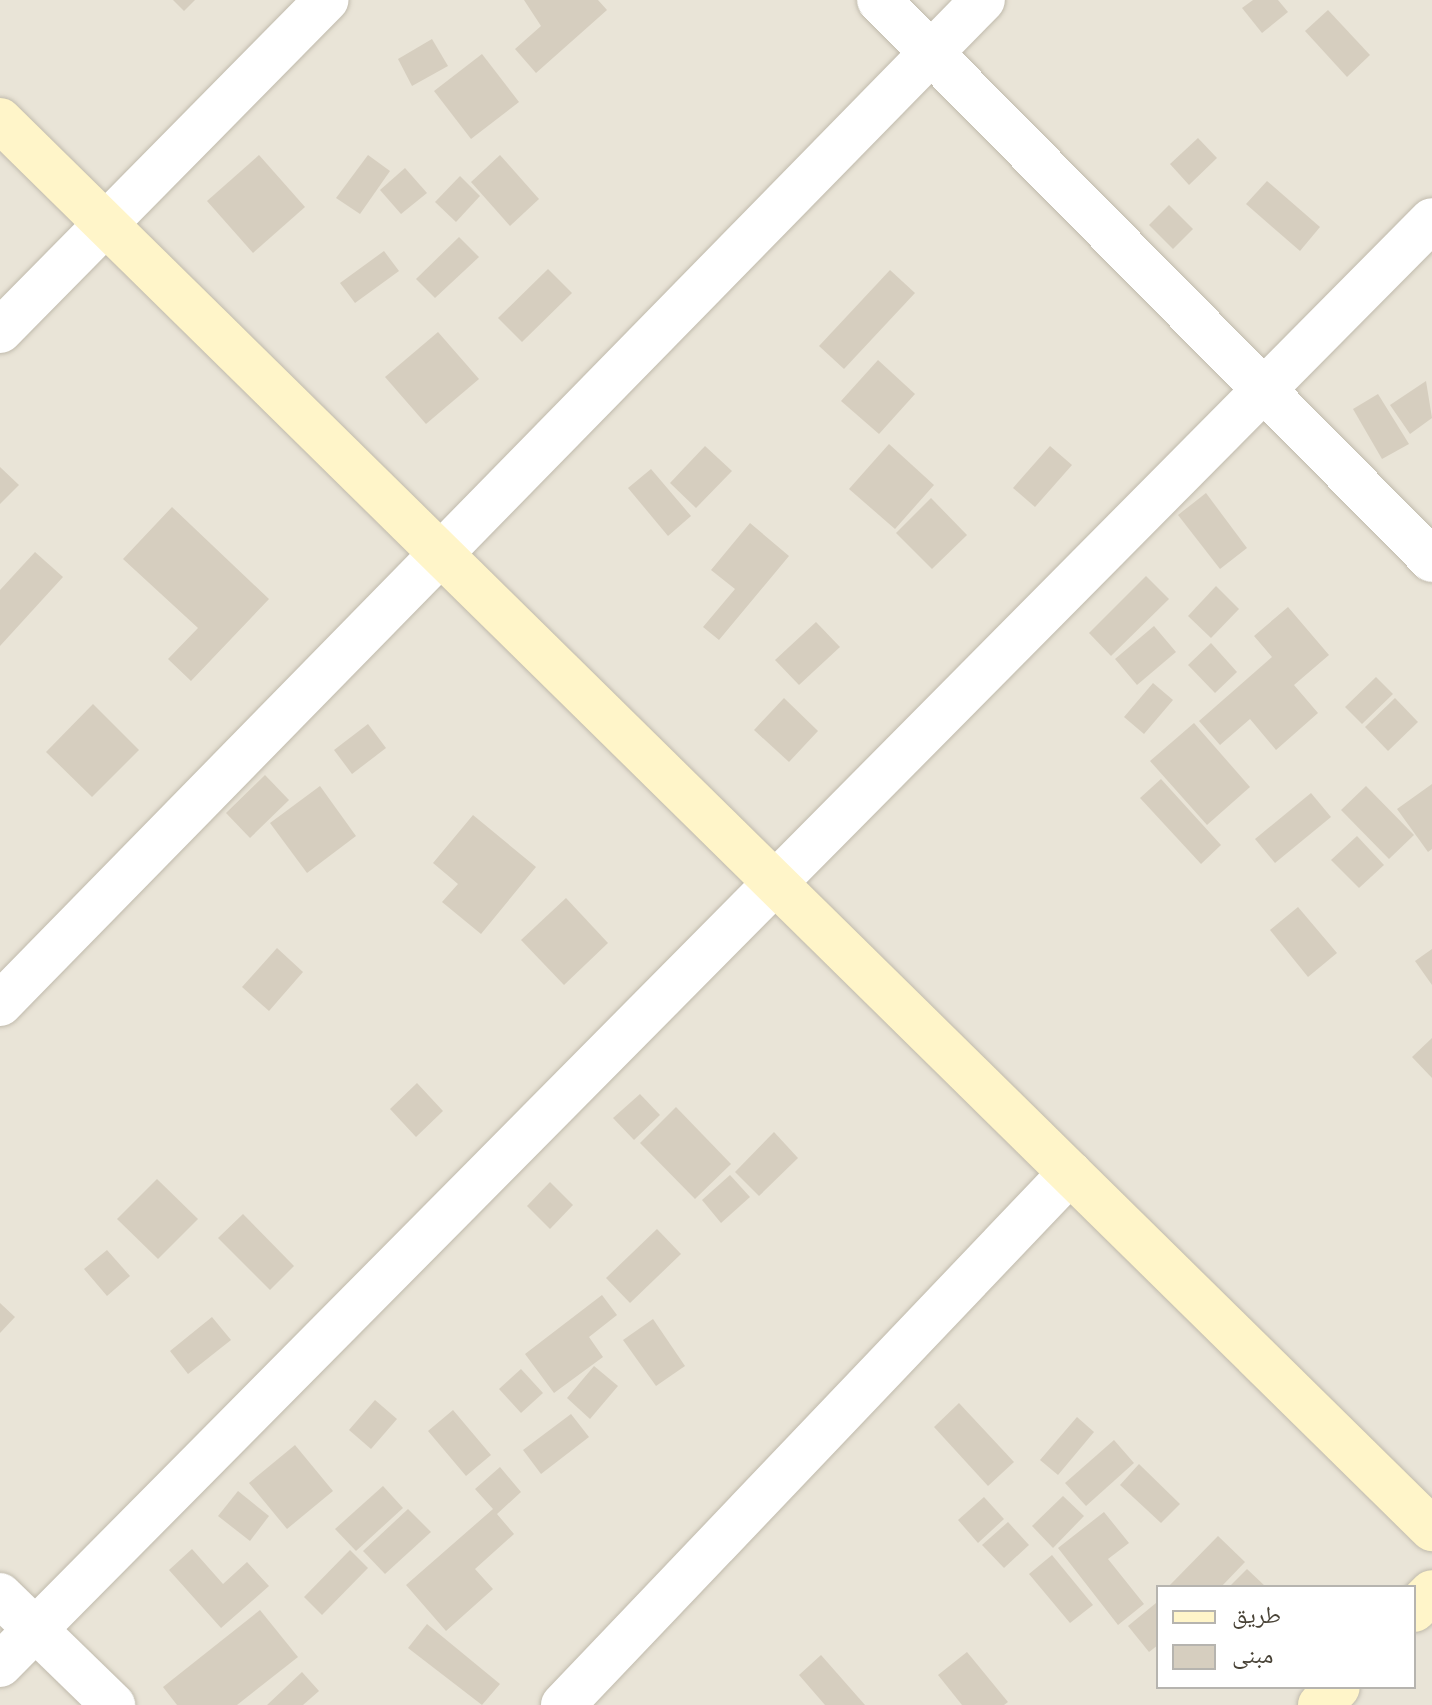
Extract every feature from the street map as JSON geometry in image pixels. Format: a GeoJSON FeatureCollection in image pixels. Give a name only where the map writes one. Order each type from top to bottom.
{"type":"FeatureCollection","features":[{"type":"Feature","properties":{"kind":"main road"},"geometry":{"type":"LineString","coordinates":[[0,120],[1432,1529]]}},
{"type":"Feature","properties":{"kind":"main road"},"geometry":{"type":"LineString","coordinates":[[1416,1608],[1432,1592]]}},
{"type":"Feature","properties":{"kind":"main road"},"geometry":{"type":"LineString","coordinates":[[1320,1705],[1336,1689]]}},
{"type":"Feature","properties":{"kind":"street"},"geometry":{"type":"LineString","coordinates":[[0,331],[326,0]]}},
{"type":"Feature","properties":{"kind":"street"},"geometry":{"type":"LineString","coordinates":[[879,0],[1432,560]]}},
{"type":"Feature","properties":{"kind":"street"},"geometry":{"type":"LineString","coordinates":[[0,1004],[439,552],[983,0]]}},
{"type":"Feature","properties":{"kind":"street"},"geometry":{"type":"LineString","coordinates":[[0,1665],[1432,220]]}},
{"type":"Feature","properties":{"kind":"street"},"geometry":{"type":"LineString","coordinates":[[563,1705],[1070,1173]]}},
{"type":"Feature","properties":{"kind":"street"},"geometry":{"type":"LineString","coordinates":[[0,1595],[113,1705]]}},
{"type":"Feature","properties":{"kind":"shaded area"},"geometry":{"type":"Polygon","coordinates":[[[0,0],[1432,0],[1432,1705],[0,1705],[0,0]]]}},
{"type":"Feature","properties":{"kind":"building"},"geometry":{"type":"Polygon","coordinates":[[[173,0],[195,0],[184,11],[173,0]]]}},
{"type":"Feature","properties":{"kind":"building"},"geometry":{"type":"Polygon","coordinates":[[[524,0],[598,0],[607,10],[536,73],[515,49],[541,26],[524,0]]]}},
{"type":"Feature","properties":{"kind":"building"},"geometry":{"type":"Polygon","coordinates":[[[1253,0],[1278,0],[1288,12],[1262,33],[1242,8],[1253,0]]]}},
{"type":"Feature","properties":{"kind":"building"},"geometry":{"type":"Polygon","coordinates":[[[1328,10],[1370,55],[1347,77],[1305,31],[1328,10]]]}},
{"type":"Feature","properties":{"kind":"building"},"geometry":{"type":"Polygon","coordinates":[[[432,39],[448,66],[412,86],[398,59],[432,39]]]}},
{"type":"Feature","properties":{"kind":"building"},"geometry":{"type":"Polygon","coordinates":[[[482,54],[519,102],[471,139],[434,91],[482,54]]]}},
{"type":"Feature","properties":{"kind":"building"},"geometry":{"type":"Polygon","coordinates":[[[1198,138],[1217,158],[1189,185],[1170,164],[1198,138]]]}},
{"type":"Feature","properties":{"kind":"building"},"geometry":{"type":"Polygon","coordinates":[[[259,155],[305,207],[253,253],[207,201],[259,155]]]}},
{"type":"Feature","properties":{"kind":"building"},"geometry":{"type":"Polygon","coordinates":[[[368,155],[390,171],[360,214],[336,198],[368,155]]]}},
{"type":"Feature","properties":{"kind":"building"},"geometry":{"type":"Polygon","coordinates":[[[500,155],[539,199],[510,226],[471,182],[500,155]]]}},
{"type":"Feature","properties":{"kind":"building"},"geometry":{"type":"Polygon","coordinates":[[[405,168],[427,193],[401,214],[380,190],[405,168]]]}},
{"type":"Feature","properties":{"kind":"building"},"geometry":{"type":"Polygon","coordinates":[[[460,176],[480,196],[456,222],[435,202],[460,176]]]}},
{"type":"Feature","properties":{"kind":"building"},"geometry":{"type":"Polygon","coordinates":[[[1267,181],[1320,227],[1300,251],[1246,204],[1267,181]]]}},
{"type":"Feature","properties":{"kind":"building"},"geometry":{"type":"Polygon","coordinates":[[[1169,205],[1193,229],[1173,249],[1149,225],[1169,205]]]}},
{"type":"Feature","properties":{"kind":"building"},"geometry":{"type":"Polygon","coordinates":[[[459,237],[479,257],[435,298],[416,279],[459,237]]]}},
{"type":"Feature","properties":{"kind":"building"},"geometry":{"type":"Polygon","coordinates":[[[384,251],[399,271],[355,303],[340,283],[384,251]]]}},
{"type":"Feature","properties":{"kind":"building"},"geometry":{"type":"Polygon","coordinates":[[[548,269],[572,293],[522,342],[498,318],[548,269]]]}},
{"type":"Feature","properties":{"kind":"building"},"geometry":{"type":"Polygon","coordinates":[[[890,270],[915,293],[844,369],[819,346],[890,270]]]}},
{"type":"Feature","properties":{"kind":"building"},"geometry":{"type":"Polygon","coordinates":[[[438,332],[479,379],[426,424],[385,377],[438,332]]]}},
{"type":"Feature","properties":{"kind":"building"},"geometry":{"type":"Polygon","coordinates":[[[878,360],[915,394],[879,434],[841,401],[878,360]]]}},
{"type":"Feature","properties":{"kind":"building"},"geometry":{"type":"Polygon","coordinates":[[[1426,381],[1432,418],[1410,434],[1390,405],[1426,381]]]}},
{"type":"Feature","properties":{"kind":"building"},"geometry":{"type":"Polygon","coordinates":[[[1378,394],[1409,444],[1382,459],[1353,409],[1378,394]]]}},
{"type":"Feature","properties":{"kind":"building"},"geometry":{"type":"Polygon","coordinates":[[[889,444],[934,485],[895,529],[849,489],[889,444]]]}},
{"type":"Feature","properties":{"kind":"building"},"geometry":{"type":"Polygon","coordinates":[[[705,446],[732,471],[696,508],[670,483],[705,446]]]}},
{"type":"Feature","properties":{"kind":"building"},"geometry":{"type":"Polygon","coordinates":[[[1050,446],[1072,465],[1035,507],[1013,488],[1050,446]]]}},
{"type":"Feature","properties":{"kind":"building"},"geometry":{"type":"Polygon","coordinates":[[[0,467],[19,485],[0,504],[0,467]]]}},
{"type":"Feature","properties":{"kind":"building"},"geometry":{"type":"Polygon","coordinates":[[[651,469],[691,516],[668,536],[628,488],[651,469]]]}},
{"type":"Feature","properties":{"kind":"building"},"geometry":{"type":"Polygon","coordinates":[[[1206,493],[1247,548],[1220,569],[1178,515],[1206,493]]]}},
{"type":"Feature","properties":{"kind":"building"},"geometry":{"type":"Polygon","coordinates":[[[931,498],[967,535],[932,569],[896,533],[931,498]]]}},
{"type":"Feature","properties":{"kind":"building"},"geometry":{"type":"Polygon","coordinates":[[[172,507],[269,599],[191,681],[168,659],[198,628],[123,559],[172,507]]]}},
{"type":"Feature","properties":{"kind":"building"},"geometry":{"type":"Polygon","coordinates":[[[750,523],[789,556],[719,640],[703,627],[735,589],[711,570],[750,523]]]}},
{"type":"Feature","properties":{"kind":"building"},"geometry":{"type":"Polygon","coordinates":[[[35,552],[63,577],[0,646],[0,590],[35,552]]]}},
{"type":"Feature","properties":{"kind":"building"},"geometry":{"type":"Polygon","coordinates":[[[1146,576],[1169,599],[1111,656],[1089,633],[1146,576]]]}},
{"type":"Feature","properties":{"kind":"building"},"geometry":{"type":"Polygon","coordinates":[[[1216,586],[1239,609],[1211,638],[1188,616],[1216,586]]]}},
{"type":"Feature","properties":{"kind":"building"},"geometry":{"type":"Polygon","coordinates":[[[1288,607],[1329,655],[1294,685],[1318,713],[1276,750],[1250,719],[1220,745],[1199,721],[1272,657],[1254,636],[1288,607]]]}},
{"type":"Feature","properties":{"kind":"building"},"geometry":{"type":"Polygon","coordinates":[[[816,622],[840,647],[799,685],[775,660],[816,622]]]}},
{"type":"Feature","properties":{"kind":"building"},"geometry":{"type":"Polygon","coordinates":[[[1154,626],[1176,652],[1137,685],[1115,659],[1154,626]]]}},
{"type":"Feature","properties":{"kind":"building"},"geometry":{"type":"Polygon","coordinates":[[[1211,643],[1237,672],[1215,693],[1188,665],[1211,643]]]}},
{"type":"Feature","properties":{"kind":"building"},"geometry":{"type":"Polygon","coordinates":[[[1376,677],[1393,694],[1362,724],[1345,707],[1376,677]]]}},
{"type":"Feature","properties":{"kind":"building"},"geometry":{"type":"Polygon","coordinates":[[[1153,683],[1173,700],[1144,734],[1124,717],[1153,683]]]}},
{"type":"Feature","properties":{"kind":"building"},"geometry":{"type":"Polygon","coordinates":[[[784,698],[818,731],[789,762],[754,730],[784,698]]]}},
{"type":"Feature","properties":{"kind":"building"},"geometry":{"type":"Polygon","coordinates":[[[1395,698],[1418,722],[1388,751],[1365,727],[1395,698]]]}},
{"type":"Feature","properties":{"kind":"building"},"geometry":{"type":"Polygon","coordinates":[[[93,704],[139,750],[92,797],[46,752],[93,704]]]}},
{"type":"Feature","properties":{"kind":"building"},"geometry":{"type":"Polygon","coordinates":[[[1194,723],[1250,787],[1207,825],[1150,761],[1194,723]]]}},
{"type":"Feature","properties":{"kind":"building"},"geometry":{"type":"Polygon","coordinates":[[[368,724],[386,748],[352,774],[334,750],[368,724]]]}},
{"type":"Feature","properties":{"kind":"building"},"geometry":{"type":"Polygon","coordinates":[[[265,775],[289,800],[250,838],[226,813],[265,775]]]}},
{"type":"Feature","properties":{"kind":"building"},"geometry":{"type":"Polygon","coordinates":[[[1161,779],[1221,845],[1201,864],[1140,798],[1161,779]]]}},
{"type":"Feature","properties":{"kind":"building"},"geometry":{"type":"Polygon","coordinates":[[[1432,784],[1432,849],[1428,852],[1397,809],[1432,784]]]}},
{"type":"Feature","properties":{"kind":"building"},"geometry":{"type":"Polygon","coordinates":[[[320,786],[356,836],[307,873],[270,823],[320,786]]]}},
{"type":"Feature","properties":{"kind":"building"},"geometry":{"type":"Polygon","coordinates":[[[1366,786],[1414,835],[1389,859],[1341,810],[1366,786]]]}},
{"type":"Feature","properties":{"kind":"building"},"geometry":{"type":"Polygon","coordinates":[[[1311,793],[1331,817],[1275,863],[1255,839],[1311,793]]]}},
{"type":"Feature","properties":{"kind":"building"},"geometry":{"type":"Polygon","coordinates":[[[473,815],[536,867],[481,934],[442,902],[458,884],[433,863],[473,815]]]}},
{"type":"Feature","properties":{"kind":"building"},"geometry":{"type":"Polygon","coordinates":[[[1357,836],[1384,865],[1359,888],[1331,860],[1357,836]]]}},
{"type":"Feature","properties":{"kind":"building"},"geometry":{"type":"Polygon","coordinates":[[[566,898],[608,943],[564,985],[521,940],[566,898]]]}},
{"type":"Feature","properties":{"kind":"building"},"geometry":{"type":"Polygon","coordinates":[[[1298,907],[1337,953],[1308,977],[1270,930],[1298,907]]]}},
{"type":"Feature","properties":{"kind":"building"},"geometry":{"type":"Polygon","coordinates":[[[277,948],[303,972],[269,1011],[242,987],[277,948]]]}},
{"type":"Feature","properties":{"kind":"building"},"geometry":{"type":"Polygon","coordinates":[[[1432,949],[1432,985],[1415,961],[1432,949]]]}},
{"type":"Feature","properties":{"kind":"building"},"geometry":{"type":"Polygon","coordinates":[[[1432,1038],[1432,1078],[1412,1057],[1432,1038]]]}},
{"type":"Feature","properties":{"kind":"building"},"geometry":{"type":"Polygon","coordinates":[[[417,1083],[443,1111],[416,1137],[390,1109],[417,1083]]]}},
{"type":"Feature","properties":{"kind":"building"},"geometry":{"type":"Polygon","coordinates":[[[640,1094],[660,1115],[634,1140],[613,1118],[640,1094]]]}},
{"type":"Feature","properties":{"kind":"building"},"geometry":{"type":"Polygon","coordinates":[[[676,1107],[731,1164],[695,1199],[640,1143],[676,1107]]]}},
{"type":"Feature","properties":{"kind":"building"},"geometry":{"type":"Polygon","coordinates":[[[774,1132],[798,1158],[759,1196],[735,1172],[774,1132]]]}},
{"type":"Feature","properties":{"kind":"building"},"geometry":{"type":"Polygon","coordinates":[[[730,1175],[750,1197],[721,1223],[702,1200],[730,1175]]]}},
{"type":"Feature","properties":{"kind":"building"},"geometry":{"type":"Polygon","coordinates":[[[157,1179],[198,1219],[158,1259],[117,1219],[157,1179]]]}},
{"type":"Feature","properties":{"kind":"building"},"geometry":{"type":"Polygon","coordinates":[[[550,1182],[573,1205],[550,1229],[527,1206],[550,1182]]]}},
{"type":"Feature","properties":{"kind":"building"},"geometry":{"type":"Polygon","coordinates":[[[243,1214],[294,1266],[270,1290],[218,1238],[243,1214]]]}},
{"type":"Feature","properties":{"kind":"building"},"geometry":{"type":"Polygon","coordinates":[[[657,1229],[681,1254],[630,1303],[606,1278],[657,1229]]]}},
{"type":"Feature","properties":{"kind":"building"},"geometry":{"type":"Polygon","coordinates":[[[107,1250],[130,1276],[107,1296],[84,1269],[107,1250]]]}},
{"type":"Feature","properties":{"kind":"building"},"geometry":{"type":"Polygon","coordinates":[[[602,1295],[617,1315],[589,1337],[603,1357],[554,1393],[525,1354],[602,1295]]]}},
{"type":"Feature","properties":{"kind":"building"},"geometry":{"type":"Polygon","coordinates":[[[0,1303],[15,1317],[0,1333],[0,1303]]]}},
{"type":"Feature","properties":{"kind":"building"},"geometry":{"type":"Polygon","coordinates":[[[212,1317],[231,1340],[188,1374],[170,1351],[212,1317]]]}},
{"type":"Feature","properties":{"kind":"building"},"geometry":{"type":"Polygon","coordinates":[[[653,1319],[685,1366],[656,1386],[623,1340],[653,1319]]]}},
{"type":"Feature","properties":{"kind":"building"},"geometry":{"type":"Polygon","coordinates":[[[594,1366],[618,1386],[590,1419],[567,1398],[594,1366]]]}},
{"type":"Feature","properties":{"kind":"building"},"geometry":{"type":"Polygon","coordinates":[[[521,1369],[543,1393],[521,1413],[499,1389],[521,1369]]]}},
{"type":"Feature","properties":{"kind":"building"},"geometry":{"type":"Polygon","coordinates":[[[375,1400],[397,1419],[371,1449],[349,1430],[375,1400]]]}},
{"type":"Feature","properties":{"kind":"building"},"geometry":{"type":"Polygon","coordinates":[[[959,1403],[1014,1462],[988,1486],[934,1427],[959,1403]]]}},
{"type":"Feature","properties":{"kind":"building"},"geometry":{"type":"Polygon","coordinates":[[[453,1410],[491,1455],[466,1476],[428,1431],[453,1410]]]}},
{"type":"Feature","properties":{"kind":"building"},"geometry":{"type":"Polygon","coordinates":[[[571,1414],[589,1437],[541,1474],[523,1450],[571,1414]]]}},
{"type":"Feature","properties":{"kind":"building"},"geometry":{"type":"Polygon","coordinates":[[[1077,1417],[1094,1432],[1058,1475],[1040,1460],[1077,1417]]]}},
{"type":"Feature","properties":{"kind":"building"},"geometry":{"type":"Polygon","coordinates":[[[1114,1440],[1134,1463],[1086,1506],[1065,1483],[1114,1440]]]}},
{"type":"Feature","properties":{"kind":"building"},"geometry":{"type":"Polygon","coordinates":[[[295,1445],[333,1491],[287,1529],[249,1483],[295,1445]]]}},
{"type":"Feature","properties":{"kind":"building"},"geometry":{"type":"Polygon","coordinates":[[[1139,1464],[1180,1504],[1161,1523],[1120,1485],[1139,1464]]]}},
{"type":"Feature","properties":{"kind":"building"},"geometry":{"type":"Polygon","coordinates":[[[500,1467],[521,1492],[497,1514],[514,1534],[475,1569],[493,1589],[446,1631],[406,1585],[493,1509],[475,1489],[500,1467]]]}},
{"type":"Feature","properties":{"kind":"building"},"geometry":{"type":"Polygon","coordinates":[[[383,1486],[403,1508],[356,1551],[335,1529],[383,1486]]]}},
{"type":"Feature","properties":{"kind":"building"},"geometry":{"type":"Polygon","coordinates":[[[238,1491],[269,1516],[250,1541],[218,1516],[238,1491]]]}},
{"type":"Feature","properties":{"kind":"building"},"geometry":{"type":"Polygon","coordinates":[[[1063,1496],[1084,1516],[1053,1548],[1032,1526],[1063,1496]]]}},
{"type":"Feature","properties":{"kind":"building"},"geometry":{"type":"Polygon","coordinates":[[[984,1497],[1004,1519],[978,1543],[958,1520],[984,1497]]]}},
{"type":"Feature","properties":{"kind":"building"},"geometry":{"type":"Polygon","coordinates":[[[408,1509],[431,1532],[385,1574],[363,1551],[408,1509]]]}},
{"type":"Feature","properties":{"kind":"building"},"geometry":{"type":"Polygon","coordinates":[[[1104,1512],[1129,1543],[1108,1559],[1144,1604],[1118,1625],[1058,1548],[1104,1512]]]}},
{"type":"Feature","properties":{"kind":"building"},"geometry":{"type":"Polygon","coordinates":[[[1008,1522],[1029,1545],[1004,1568],[982,1545],[1008,1522]]]}},
{"type":"Feature","properties":{"kind":"building"},"geometry":{"type":"Polygon","coordinates":[[[1218,1536],[1245,1562],[1223,1585],[1170,1585],[1218,1536]]]}},
{"type":"Feature","properties":{"kind":"building"},"geometry":{"type":"Polygon","coordinates":[[[192,1549],[223,1584],[247,1562],[269,1586],[221,1628],[169,1570],[192,1549]]]}},
{"type":"Feature","properties":{"kind":"building"},"geometry":{"type":"Polygon","coordinates":[[[350,1550],[368,1568],[322,1615],[304,1597],[350,1550]]]}},
{"type":"Feature","properties":{"kind":"building"},"geometry":{"type":"Polygon","coordinates":[[[1052,1555],[1093,1605],[1070,1623],[1029,1574],[1052,1555]]]}},
{"type":"Feature","properties":{"kind":"building"},"geometry":{"type":"Polygon","coordinates":[[[1247,1569],[1264,1585],[1231,1585],[1247,1569]]]}},
{"type":"Feature","properties":{"kind":"building"},"geometry":{"type":"Polygon","coordinates":[[[1156,1603],[1156,1647],[1149,1652],[1128,1626],[1156,1603]]]}},
{"type":"Feature","properties":{"kind":"building"},"geometry":{"type":"Polygon","coordinates":[[[260,1610],[298,1657],[237,1705],[177,1705],[163,1687],[260,1610]]]}},
{"type":"Feature","properties":{"kind":"building"},"geometry":{"type":"Polygon","coordinates":[[[427,1624],[500,1684],[482,1705],[408,1648],[427,1624]]]}},
{"type":"Feature","properties":{"kind":"building"},"geometry":{"type":"Polygon","coordinates":[[[967,1652],[1008,1702],[1004,1705],[962,1705],[938,1675],[967,1652]]]}},
{"type":"Feature","properties":{"kind":"building"},"geometry":{"type":"Polygon","coordinates":[[[821,1655],[865,1705],[825,1705],[799,1675],[821,1655]]]}},
{"type":"Feature","properties":{"kind":"building"},"geometry":{"type":"Polygon","coordinates":[[[302,1672],[319,1691],[303,1705],[267,1705],[302,1672]]]}}]}
